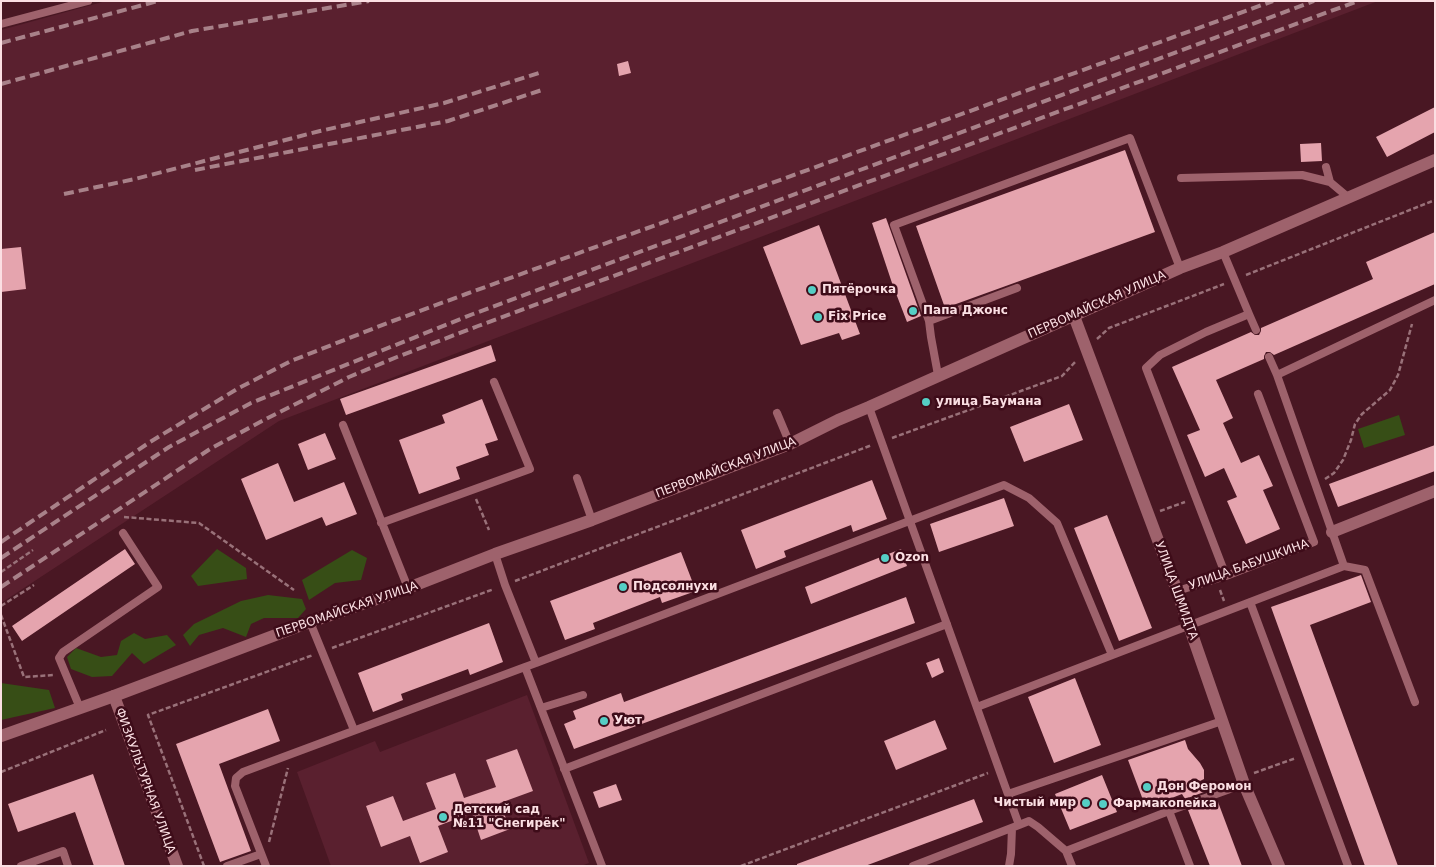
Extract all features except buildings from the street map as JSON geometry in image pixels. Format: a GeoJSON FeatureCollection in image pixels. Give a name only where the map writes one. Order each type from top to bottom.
{"type":"FeatureCollection","features":[{"type":"Feature","properties":{"kind":"main road","name":"ПЕРВОМАЙСКАЯ УЛИЦА"},"geometry":{"type":"LineString","coordinates":[[1,736],[592,520],[790,444],[838,420],[1180,268],[1223,252],[1435,160]]}},
{"type":"Feature","properties":{"kind":"main road","name":"УЛИЦА ШМИДТА"},"geometry":{"type":"LineString","coordinates":[[1074,316],[1190,626],[1243,781],[1279,866]]}},
{"type":"Feature","properties":{"kind":"main road"},"geometry":{"type":"LineString","coordinates":[[1332,532],[1435,491]]}},
{"type":"Feature","properties":{"kind":"main road","name":"ФИЗКУЛЬТУРНАЯ УЛИЦА"},"geometry":{"type":"LineString","coordinates":[[114,696],[177,866]]}},
{"type":"Feature","properties":{"kind":"lane"},"geometry":{"type":"LineString","coordinates":[[1,24],[88,1]]}},
{"type":"Feature","properties":{"kind":"lane"},"geometry":{"type":"LineString","coordinates":[[938,375],[929,322],[894,225],[1130,138],[1180,268]]}},
{"type":"Feature","properties":{"kind":"lane"},"geometry":{"type":"LineString","coordinates":[[1326,167],[1330,182]]}},
{"type":"Feature","properties":{"kind":"lane"},"geometry":{"type":"LineString","coordinates":[[1181,178],[1302,175],[1330,182],[1349,198]]}},
{"type":"Feature","properties":{"kind":"lane"},"geometry":{"type":"LineString","coordinates":[[1223,252],[1256,330]]}},
{"type":"Feature","properties":{"kind":"lane"},"geometry":{"type":"LineString","coordinates":[[929,322],[1017,288]]}},
{"type":"Feature","properties":{"kind":"lane"},"geometry":{"type":"LineString","coordinates":[[1277,375],[1435,300]]}},
{"type":"Feature","properties":{"kind":"lane"},"geometry":{"type":"LineString","coordinates":[[1226,576],[1146,368],[1160,354],[1249,314]]}},
{"type":"Feature","properties":{"kind":"lane"},"geometry":{"type":"LineString","coordinates":[[1269,357],[1344,566]]}},
{"type":"Feature","properties":{"kind":"lane"},"geometry":{"type":"LineString","coordinates":[[382,523],[530,469],[494,382]]}},
{"type":"Feature","properties":{"kind":"lane","name":"УЛИЦА БАБУШКИНА"},"geometry":{"type":"LineString","coordinates":[[1177,591],[1226,576],[1314,542],[1258,394]]}},
{"type":"Feature","properties":{"kind":"lane"},"geometry":{"type":"LineString","coordinates":[[868,407],[882,441],[1008,794],[1016,826],[1009,866]]}},
{"type":"Feature","properties":{"kind":"lane"},"geometry":{"type":"LineString","coordinates":[[777,413],[790,444]]}},
{"type":"Feature","properties":{"kind":"lane"},"geometry":{"type":"LineString","coordinates":[[343,425],[408,588]]}},
{"type":"Feature","properties":{"kind":"lane"},"geometry":{"type":"LineString","coordinates":[[578,478],[592,520]]}},
{"type":"Feature","properties":{"kind":"lane"},"geometry":{"type":"LineString","coordinates":[[227,866],[263,860],[235,786],[236,778],[243,772],[1004,485],[1029,498],[1057,523],[1112,656]]}},
{"type":"Feature","properties":{"kind":"lane"},"geometry":{"type":"LineString","coordinates":[[80,708],[59,658],[63,652],[158,588],[123,534]]}},
{"type":"Feature","properties":{"kind":"lane"},"geometry":{"type":"LineString","coordinates":[[495,554],[505,585],[536,663]]}},
{"type":"Feature","properties":{"kind":"lane"},"geometry":{"type":"LineString","coordinates":[[977,707],[1344,566],[1365,570],[1415,702]]}},
{"type":"Feature","properties":{"kind":"lane"},"geometry":{"type":"LineString","coordinates":[[1250,602],[1348,866]]}},
{"type":"Feature","properties":{"kind":"lane"},"geometry":{"type":"LineString","coordinates":[[310,622],[354,730]]}},
{"type":"Feature","properties":{"kind":"lane"},"geometry":{"type":"LineString","coordinates":[[564,769],[947,624]]}},
{"type":"Feature","properties":{"kind":"lane"},"geometry":{"type":"LineString","coordinates":[[525,667],[602,866]]}},
{"type":"Feature","properties":{"kind":"lane"},"geometry":{"type":"LineString","coordinates":[[541,708],[583,695]]}},
{"type":"Feature","properties":{"kind":"lane"},"geometry":{"type":"LineString","coordinates":[[1008,794],[1222,721]]}},
{"type":"Feature","properties":{"kind":"lane"},"geometry":{"type":"LineString","coordinates":[[1066,850],[1243,781]]}},
{"type":"Feature","properties":{"kind":"lane"},"geometry":{"type":"LineString","coordinates":[[1169,811],[1190,866]]}},
{"type":"Feature","properties":{"kind":"lane"},"geometry":{"type":"LineString","coordinates":[[912,866],[1030,821],[1066,850],[1072,866]]}},
{"type":"Feature","properties":{"kind":"lane"},"geometry":{"type":"LineString","coordinates":[[21,866],[63,851],[68,866]]}},
{"type":"Feature","properties":{"kind":"path"},"geometry":{"type":"LineString","coordinates":[[204,866],[148,715],[505,585],[882,441],[1062,376],[1109,328],[1435,200]]}},
{"type":"Feature","properties":{"kind":"path"},"geometry":{"type":"LineString","coordinates":[[1315,485],[1334,473],[1343,460],[1355,424],[1362,414],[1390,390],[1394,383],[1398,375],[1416,308]]}},
{"type":"Feature","properties":{"kind":"path"},"geometry":{"type":"LineString","coordinates":[[472,491],[489,530]]}},
{"type":"Feature","properties":{"kind":"path"},"geometry":{"type":"LineString","coordinates":[[1148,515],[1196,498]]}},
{"type":"Feature","properties":{"kind":"path"},"geometry":{"type":"LineString","coordinates":[[124,517],[199,523],[294,590]]}},
{"type":"Feature","properties":{"kind":"path"},"geometry":{"type":"LineString","coordinates":[[1,572],[33,550]]}},
{"type":"Feature","properties":{"kind":"path"},"geometry":{"type":"LineString","coordinates":[[1216,579],[1227,611]]}},
{"type":"Feature","properties":{"kind":"path"},"geometry":{"type":"LineString","coordinates":[[1,606],[34,586]]}},
{"type":"Feature","properties":{"kind":"path"},"geometry":{"type":"LineString","coordinates":[[1,615],[24,677],[66,674]]}},
{"type":"Feature","properties":{"kind":"path"},"geometry":{"type":"LineString","coordinates":[[1,772],[106,730]]}},
{"type":"Feature","properties":{"kind":"path"},"geometry":{"type":"LineString","coordinates":[[263,860],[291,754]]}},
{"type":"Feature","properties":{"kind":"path"},"geometry":{"type":"LineString","coordinates":[[1243,781],[1306,754]]}},
{"type":"Feature","properties":{"kind":"path"},"geometry":{"type":"LineString","coordinates":[[741,866],[999,769]]}},
{"type":"Feature","properties":{"kind":"shaded area"},"geometry":{"type":"Polygon","coordinates":[[[106,1],[1378,1],[279,421],[1,603],[1,30],[106,1]]]}},
{"type":"Feature","properties":{"kind":"shaded area","name":"Детский сад №11 \"Снегирёк\""},"geometry":{"type":"Polygon","coordinates":[[[527,695],[589,863],[581,866],[331,866],[297,772],[375,741],[380,752],[527,695]]]}},
{"type":"Feature","properties":{"kind":"green space"},"geometry":{"type":"Polygon","coordinates":[[[1399,415],[1405,435],[1364,448],[1358,429],[1399,415]]]}},
{"type":"Feature","properties":{"kind":"green space"},"geometry":{"type":"Polygon","coordinates":[[[217,549],[246,568],[247,579],[198,586],[191,576],[217,549]]]}},
{"type":"Feature","properties":{"kind":"green space"},"geometry":{"type":"Polygon","coordinates":[[[352,550],[367,558],[361,580],[335,583],[309,600],[302,580],[352,550]]]}},
{"type":"Feature","properties":{"kind":"green space"},"geometry":{"type":"Polygon","coordinates":[[[268,595],[302,599],[306,609],[298,618],[264,618],[251,624],[246,637],[223,628],[199,635],[190,646],[183,635],[194,624],[241,601],[268,595]]]}},
{"type":"Feature","properties":{"kind":"green space"},"geometry":{"type":"Polygon","coordinates":[[[134,633],[145,639],[167,635],[176,645],[144,664],[132,653],[112,676],[92,677],[71,669],[67,657],[76,648],[101,657],[117,655],[121,641],[134,633]]]}},
{"type":"Feature","properties":{"kind":"green space"},"geometry":{"type":"Polygon","coordinates":[[[1,683],[49,690],[55,708],[1,720],[1,683]]]}},
{"type":"Feature","properties":{"kind":"railway"},"geometry":{"type":"LineString","coordinates":[[1,43],[158,1]]}},
{"type":"Feature","properties":{"kind":"railway"},"geometry":{"type":"LineString","coordinates":[[1,84],[192,31],[369,1]]}},
{"type":"Feature","properties":{"kind":"railway"},"geometry":{"type":"LineString","coordinates":[[1,542],[150,442],[237,389],[291,361],[466,294],[1273,1]]}},
{"type":"Feature","properties":{"kind":"railway"},"geometry":{"type":"LineString","coordinates":[[1,558],[169,447],[251,403],[473,314],[1314,1]]}},
{"type":"Feature","properties":{"kind":"railway"},"geometry":{"type":"LineString","coordinates":[[1,587],[210,449],[349,377],[478,326],[1358,1]]}},
{"type":"Feature","properties":{"kind":"railway"},"geometry":{"type":"LineString","coordinates":[[64,194],[135,179],[320,131],[444,103],[542,72]]}},
{"type":"Feature","properties":{"kind":"railway"},"geometry":{"type":"LineString","coordinates":[[195,170],[448,121],[545,89]]}},
{"type":"Feature","properties":{"kind":"place","name":"Пятёрочка"},"geometry":{"type":"Point","coordinates":[812,290]}},
{"type":"Feature","properties":{"kind":"place","name":"Папа Джонс"},"geometry":{"type":"Point","coordinates":[913,311]}},
{"type":"Feature","properties":{"kind":"place","name":"Fix Price"},"geometry":{"type":"Point","coordinates":[818,317]}},
{"type":"Feature","properties":{"kind":"place","name":"улица Баумана"},"geometry":{"type":"Point","coordinates":[926,402]}},
{"type":"Feature","properties":{"kind":"place","name":"Ozon"},"geometry":{"type":"Point","coordinates":[885,558]}},
{"type":"Feature","properties":{"kind":"place","name":"Подсолнухи"},"geometry":{"type":"Point","coordinates":[623,587]}},
{"type":"Feature","properties":{"kind":"place","name":"Уют"},"geometry":{"type":"Point","coordinates":[604,721]}},
{"type":"Feature","properties":{"kind":"place","name":"Дон Феромон"},"geometry":{"type":"Point","coordinates":[1147,787]}},
{"type":"Feature","properties":{"kind":"place","name":"Чистый мир"},"geometry":{"type":"Point","coordinates":[1086,803]}},
{"type":"Feature","properties":{"kind":"place","name":"Фармакопейка"},"geometry":{"type":"Point","coordinates":[1103,804]}},
{"type":"Feature","properties":{"kind":"place","name":"Детский сад №11 \"Снегирёк\""},"geometry":{"type":"Point","coordinates":[443,817]}}]}
